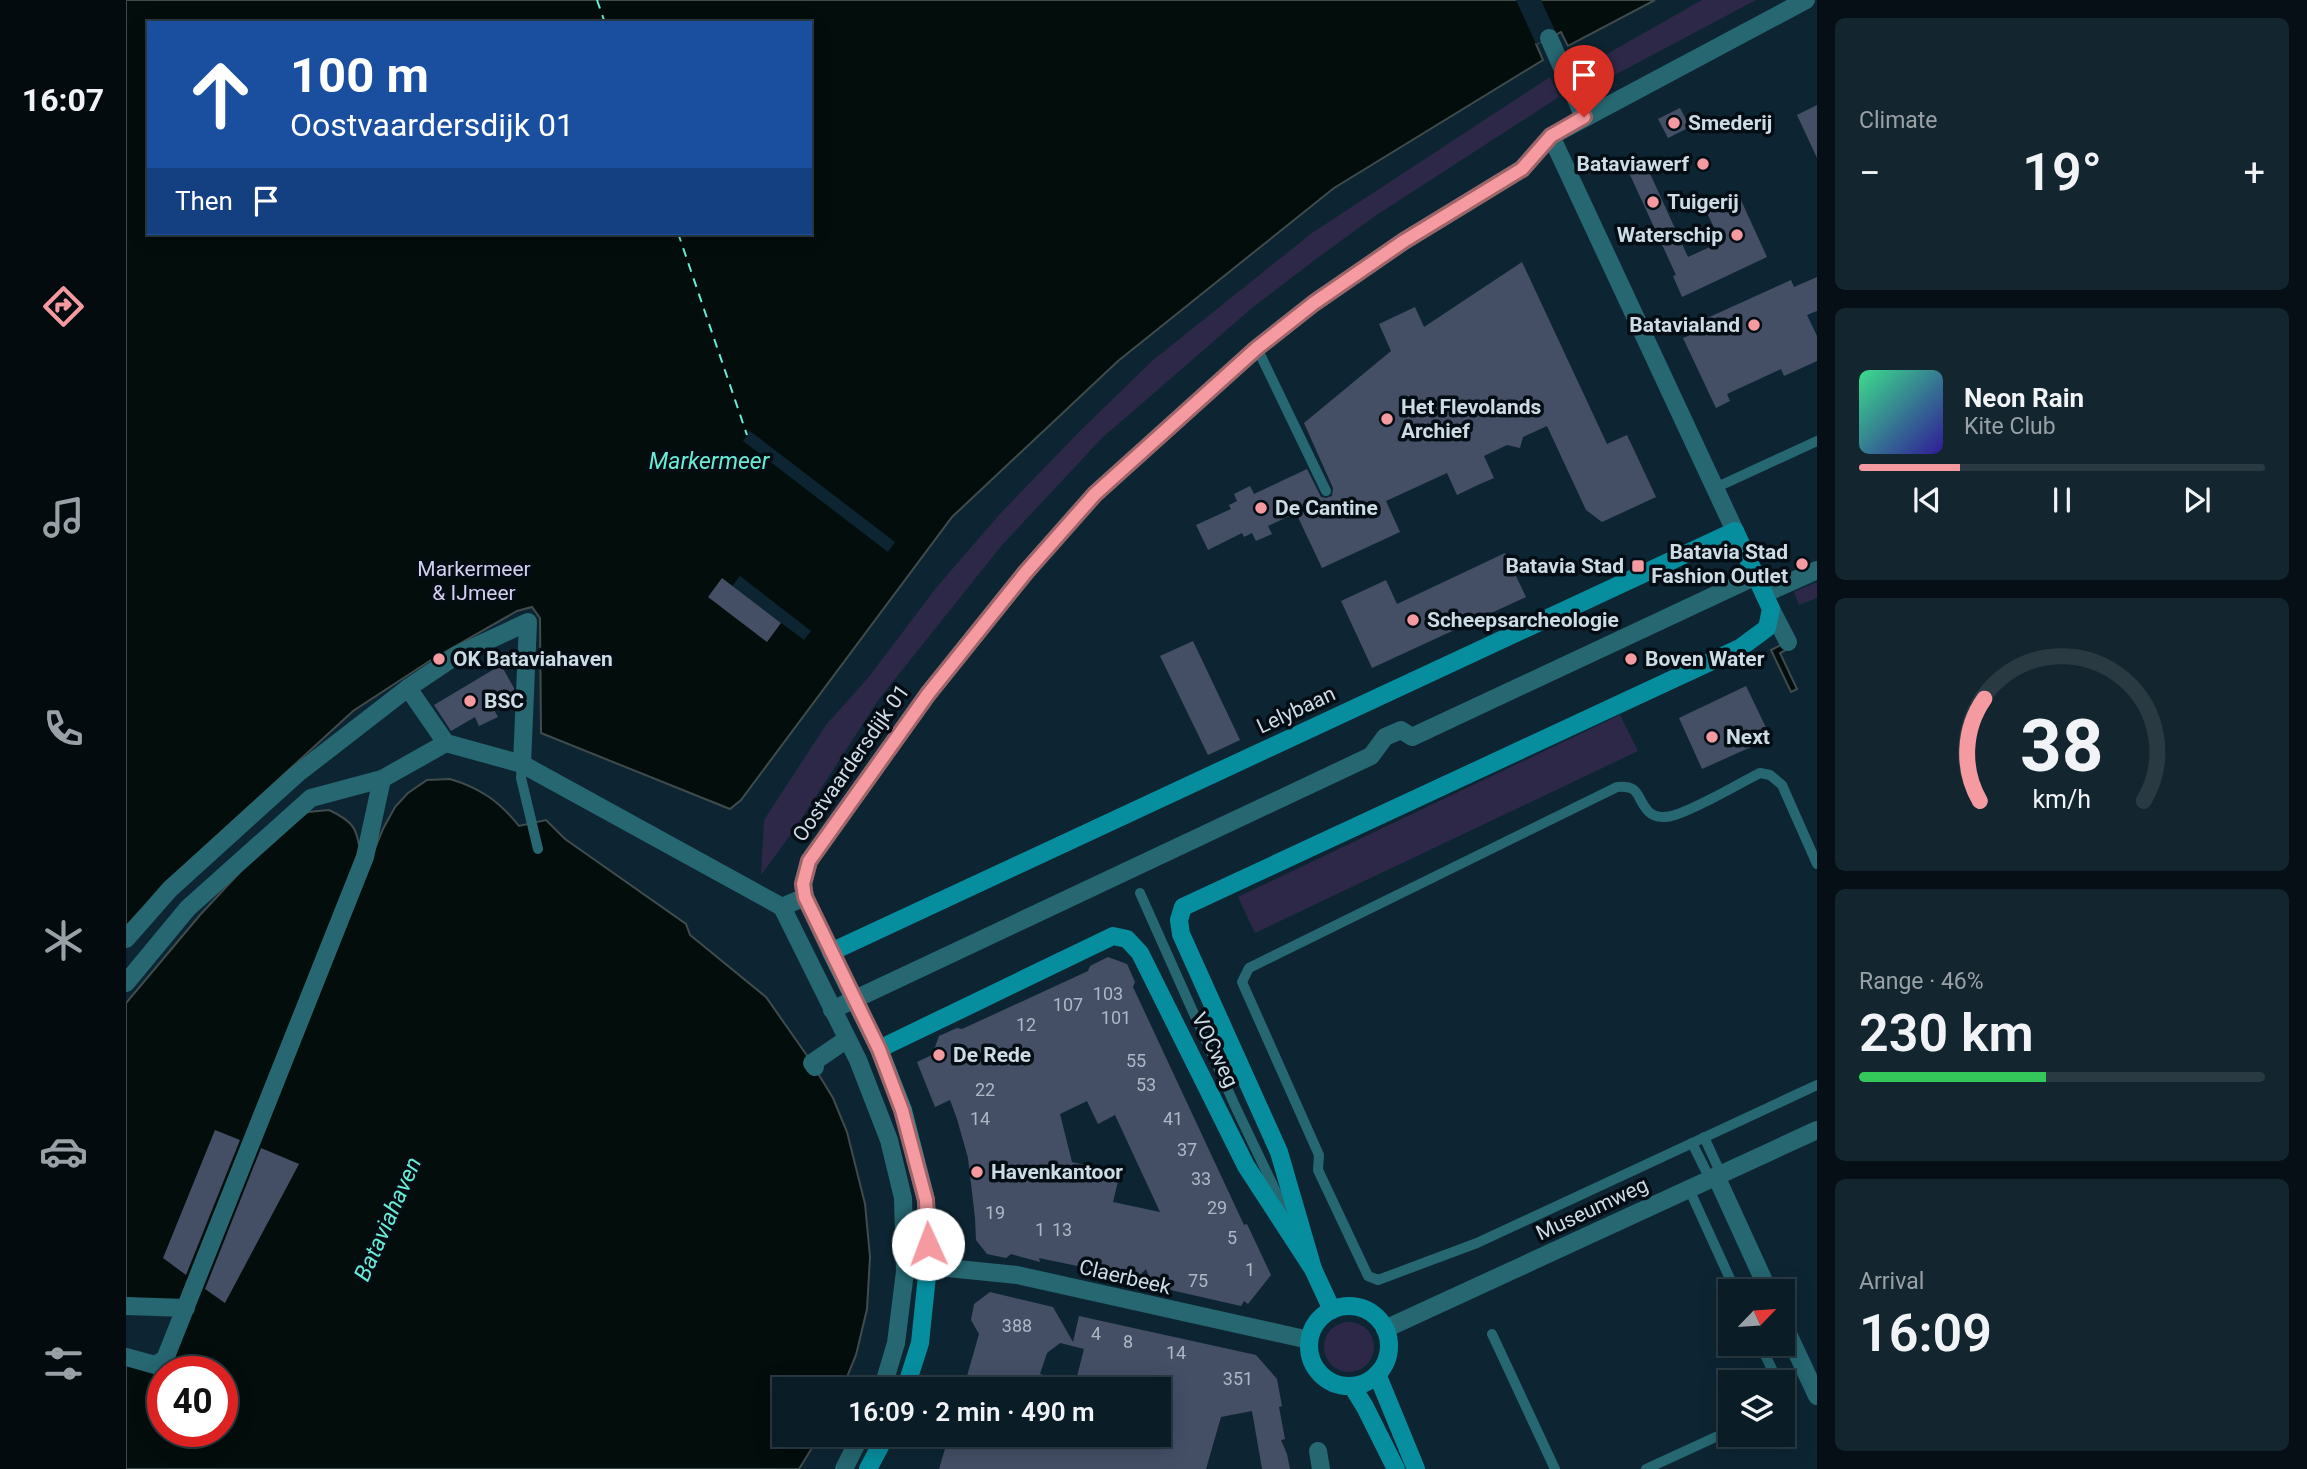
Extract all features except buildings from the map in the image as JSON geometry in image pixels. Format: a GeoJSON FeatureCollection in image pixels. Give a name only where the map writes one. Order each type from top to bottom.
{"type":"FeatureCollection","features":[{"type":"Feature","properties":{"kind":"street","name":"Oostvaardersdijk 01"},"geometry":{"type":"LineString","coordinates":[[805,897],[803,884],[809,861],[922,702],[987,619],[1095,494],[1257,348],[1314,303],[1404,241],[1522,169],[1551,136],[1806,0]]}},
{"type":"Feature","properties":{"kind":"street"},"geometry":{"type":"LineString","coordinates":[[1549,38],[1584,117]]}},
{"type":"Feature","properties":{"kind":"street"},"geometry":{"type":"LineString","coordinates":[[1551,136],[1788,642]]}},
{"type":"Feature","properties":{"kind":"street","name":"Lelybaan"},"geometry":{"type":"LineString","coordinates":[[831,952],[1734,531]]}},
{"type":"Feature","properties":{"kind":"street"},"geometry":{"type":"LineString","coordinates":[[1767,601],[1817,570]]}},
{"type":"Feature","properties":{"kind":"street"},"geometry":{"type":"LineString","coordinates":[[832,1010],[1371,756],[1385,737],[1401,730],[1412,737],[1756,576]]}},
{"type":"Feature","properties":{"kind":"street","name":"VOCweg"},"geometry":{"type":"LineString","coordinates":[[1313,1269],[1271,1177],[1279,1152],[1181,934],[1180,913],[1183,907],[1740,648],[1767,628],[1767,601]]}},
{"type":"Feature","properties":{"kind":"street"},"geometry":{"type":"LineString","coordinates":[[126,939],[170,889],[297,774],[408,688],[457,655],[528,622],[522,764]]}},
{"type":"Feature","properties":{"kind":"street"},"geometry":{"type":"LineString","coordinates":[[408,688],[446,743],[522,764],[782,907],[858,1060],[889,1140],[903,1198],[905,1272],[896,1343],[886,1377]]}},
{"type":"Feature","properties":{"kind":"street"},"geometry":{"type":"LineString","coordinates":[[126,983],[188,908],[310,798],[383,779],[446,743]]}},
{"type":"Feature","properties":{"kind":"street"},"geometry":{"type":"LineString","coordinates":[[126,1357],[155,1365],[165,1359],[365,857],[383,779]]}},
{"type":"Feature","properties":{"kind":"street"},"geometry":{"type":"LineString","coordinates":[[782,907],[805,897],[879,1049],[902,1110],[926,1200],[928,1266],[920,1343],[909,1377]]}},
{"type":"Feature","properties":{"kind":"street","name":"VOCweg"},"geometry":{"type":"LineString","coordinates":[[879,1049],[1113,936],[1127,939],[1140,953],[1246,1166],[1271,1177],[1332,1310]]}},
{"type":"Feature","properties":{"kind":"street"},"geometry":{"type":"LineString","coordinates":[[812,1062],[847,1039]]}},
{"type":"Feature","properties":{"kind":"street","name":"Museumweg"},"geometry":{"type":"LineString","coordinates":[[1385,1329],[1817,1129]]}},
{"type":"Feature","properties":{"kind":"street"},"geometry":{"type":"LineString","coordinates":[[1716,1176],[1763,1279]]}},
{"type":"Feature","properties":{"kind":"street","name":"Claerbeek"},"geometry":{"type":"LineString","coordinates":[[928,1266],[1017,1275],[1309,1340]]}},
{"type":"Feature","properties":{"kind":"street"},"geometry":{"type":"LineString","coordinates":[[126,1306],[186,1308]]}},
{"type":"Feature","properties":{"kind":"street"},"geometry":{"type":"LineString","coordinates":[[1353,1306],[1366,1310],[1377,1318],[1385,1329],[1388,1353],[1382,1368],[1366,1382],[1352,1386],[1335,1383],[1320,1374],[1311,1358],[1309,1340],[1317,1322],[1332,1310],[1353,1306]]}},
{"type":"Feature","properties":{"kind":"street"},"geometry":{"type":"LineString","coordinates":[[1796,1350],[1817,1396]]}},
{"type":"Feature","properties":{"kind":"street"},"geometry":{"type":"LineString","coordinates":[[1377,1374],[1416,1469]]}},
{"type":"Feature","properties":{"kind":"street"},"geometry":{"type":"LineString","coordinates":[[1352,1386],[1396,1469]]}},
{"type":"Feature","properties":{"kind":"street"},"geometry":{"type":"LineString","coordinates":[[844,1469],[855,1447]]}},
{"type":"Feature","properties":{"kind":"street"},"geometry":{"type":"LineString","coordinates":[[868,1469],[880,1447]]}},
{"type":"Feature","properties":{"kind":"street"},"geometry":{"type":"LineString","coordinates":[[1318,1451],[1321,1469]]}},
{"type":"Feature","properties":{"kind":"lane"},"geometry":{"type":"LineString","coordinates":[[1257,348],[1326,491]]}},
{"type":"Feature","properties":{"kind":"lane"},"geometry":{"type":"LineString","coordinates":[[1715,488],[1817,441]]}},
{"type":"Feature","properties":{"kind":"lane"},"geometry":{"type":"LineString","coordinates":[[522,764],[521,778],[538,849]]}},
{"type":"Feature","properties":{"kind":"lane"},"geometry":{"type":"LineString","coordinates":[[1817,863],[1782,785],[1770,775],[1760,773],[1673,816],[1657,817],[1648,811],[1637,792],[1629,786],[1617,787],[1249,968],[1242,982],[1319,1155],[1318,1170],[1368,1276],[1378,1280],[1477,1242],[1817,1085]]}},
{"type":"Feature","properties":{"kind":"lane"},"geometry":{"type":"LineString","coordinates":[[1140,893],[1236,1108],[1271,1177]]}},
{"type":"Feature","properties":{"kind":"lane"},"geometry":{"type":"LineString","coordinates":[[1704,1137],[1716,1176]]}},
{"type":"Feature","properties":{"kind":"lane"},"geometry":{"type":"LineString","coordinates":[[1692,1143],[1716,1176]]}},
{"type":"Feature","properties":{"kind":"lane"},"geometry":{"type":"LineString","coordinates":[[1689,1189],[1730,1279]]}},
{"type":"Feature","properties":{"kind":"lane"},"geometry":{"type":"LineString","coordinates":[[1492,1334],[1555,1469]]}},
{"type":"Feature","properties":{"kind":"lane"},"geometry":{"type":"LineString","coordinates":[[1646,1469],[1718,1436]]}},
{"type":"Feature","properties":{"kind":"shaded area"},"geometry":{"type":"Polygon","coordinates":[[[1702,0],[1756,0],[1588,89],[1579,70],[1702,0]]]}},
{"type":"Feature","properties":{"kind":"shaded area"},"geometry":{"type":"Polygon","coordinates":[[[1550,77],[1559,97],[1375,216],[1312,262],[1252,308],[1102,438],[1002,545],[879,699],[794,830],[761,875],[764,820],[826,725],[868,678],[936,588],[999,515],[1078,433],[1152,361],[1312,233],[1550,77]]]}},
{"type":"Feature","properties":{"kind":"shaded area"},"geometry":{"type":"Polygon","coordinates":[[[1817,582],[1817,598],[1799,605],[1794,592],[1817,582]]]}},
{"type":"Feature","properties":{"kind":"shaded area"},"geometry":{"type":"Polygon","coordinates":[[[1620,715],[1638,751],[1255,933],[1238,897],[1620,715]]]}},
{"type":"Feature","properties":{"kind":"shaded area"},"geometry":{"type":"Polygon","coordinates":[[[1349,1322],[1367,1329],[1374,1347],[1367,1365],[1349,1372],[1331,1365],[1324,1347],[1331,1329],[1349,1322]]]}},
{"type":"Feature","properties":{"kind":"water","name":"Markermeer"},"geometry":{"type":"Polygon","coordinates":[[[126,0],[1655,0],[1568,46],[1561,32],[1536,44],[1543,60],[1334,188],[1118,361],[952,517],[741,800],[730,809],[541,733],[540,618],[532,607],[517,611],[431,660],[353,711],[172,877],[126,926],[126,0]]]}},
{"type":"Feature","properties":{"kind":"water"},"geometry":{"type":"Polygon","coordinates":[[[1785,643],[1788,649],[1780,653],[1797,689],[1791,692],[1771,650],[1785,643]]]}},
{"type":"Feature","properties":{"kind":"water","name":"Bataviahaven"},"geometry":{"type":"Polygon","coordinates":[[[450,779],[488,796],[519,826],[546,820],[565,839],[686,924],[690,935],[766,997],[833,1098],[847,1132],[865,1204],[870,1257],[867,1309],[856,1355],[847,1377],[772,1377],[772,1447],[813,1447],[799,1469],[126,1469],[126,1362],[147,1368],[147,1447],[238,1447],[238,1356],[162,1356],[383,829],[395,807],[408,793],[427,780],[450,779]]]}},
{"type":"Feature","properties":{"kind":"water"},"geometry":{"type":"Polygon","coordinates":[[[329,810],[344,818],[353,827],[361,856],[185,1299],[174,1302],[126,1302],[126,1003],[200,915],[271,839],[308,812],[329,810]]]}},
{"type":"Feature","properties":{"kind":"pier"},"geometry":{"type":"Polygon","coordinates":[[[1516,0],[1541,0],[1557,35],[1536,44],[1516,0]]]}},
{"type":"Feature","properties":{"kind":"pier"},"geometry":{"type":"Polygon","coordinates":[[[750,431],[895,542],[888,552],[743,441],[750,431]]]}},
{"type":"Feature","properties":{"kind":"pier"},"geometry":{"type":"Polygon","coordinates":[[[740,576],[811,631],[804,640],[732,586],[740,576]]]}},
{"type":"Feature","properties":{"kind":"ferry route"},"geometry":{"type":"LineString","coordinates":[[597,0],[604,21]]}},
{"type":"Feature","properties":{"kind":"ferry route"},"geometry":{"type":"LineString","coordinates":[[679,235],[747,435]]}},
{"type":"Feature","properties":{"kind":"place","name":"Smederij"},"geometry":{"type":"Point","coordinates":[1674,123]}},
{"type":"Feature","properties":{"kind":"place","name":"Bataviawerf"},"geometry":{"type":"Point","coordinates":[1703,164]}},
{"type":"Feature","properties":{"kind":"place","name":"Tuigerij"},"geometry":{"type":"Point","coordinates":[1653,202]}},
{"type":"Feature","properties":{"kind":"place","name":"Waterschip"},"geometry":{"type":"Point","coordinates":[1737,235]}},
{"type":"Feature","properties":{"kind":"place","name":"Batavialand"},"geometry":{"type":"Point","coordinates":[1754,325]}},
{"type":"Feature","properties":{"kind":"place","name":"Het Flevolands Archief"},"geometry":{"type":"Point","coordinates":[1387,419]}},
{"type":"Feature","properties":{"kind":"place","name":"De Cantine"},"geometry":{"type":"Point","coordinates":[1261,508]}},
{"type":"Feature","properties":{"kind":"place","name":"Batavia Stad Fashion Outlet"},"geometry":{"type":"Point","coordinates":[1802,564]}},
{"type":"Feature","properties":{"kind":"place","name":"Batavia Stad"},"geometry":{"type":"Point","coordinates":[1638,566]}},
{"type":"Feature","properties":{"kind":"place","name":"Scheepsarcheologie"},"geometry":{"type":"Point","coordinates":[1413,620]}},
{"type":"Feature","properties":{"kind":"place","name":"OK Bataviahaven"},"geometry":{"type":"Point","coordinates":[439,659]}},
{"type":"Feature","properties":{"kind":"place","name":"Boven Water"},"geometry":{"type":"Point","coordinates":[1631,659]}},
{"type":"Feature","properties":{"kind":"place","name":"BSC"},"geometry":{"type":"Point","coordinates":[470,701]}},
{"type":"Feature","properties":{"kind":"place","name":"Next"},"geometry":{"type":"Point","coordinates":[1712,737]}},
{"type":"Feature","properties":{"kind":"place","name":"De Rede"},"geometry":{"type":"Point","coordinates":[939,1055]}},
{"type":"Feature","properties":{"kind":"place","name":"Havenkantoor"},"geometry":{"type":"Point","coordinates":[977,1172]}},
{"type":"Feature","properties":{"kind":"route"},"geometry":{"type":"LineString","coordinates":[[928,1244],[926,1200],[902,1110],[879,1049],[805,897],[803,884],[809,861],[928,694],[1026,572],[1095,494],[1257,348],[1314,303],[1404,241],[1522,169],[1551,136],[1584,117]]}},
{"type":"Feature","properties":{"kind":"park label","name":"Markermeer & IJmeer"},"geometry":{"type":"Point","coordinates":[474,581]}}]}
